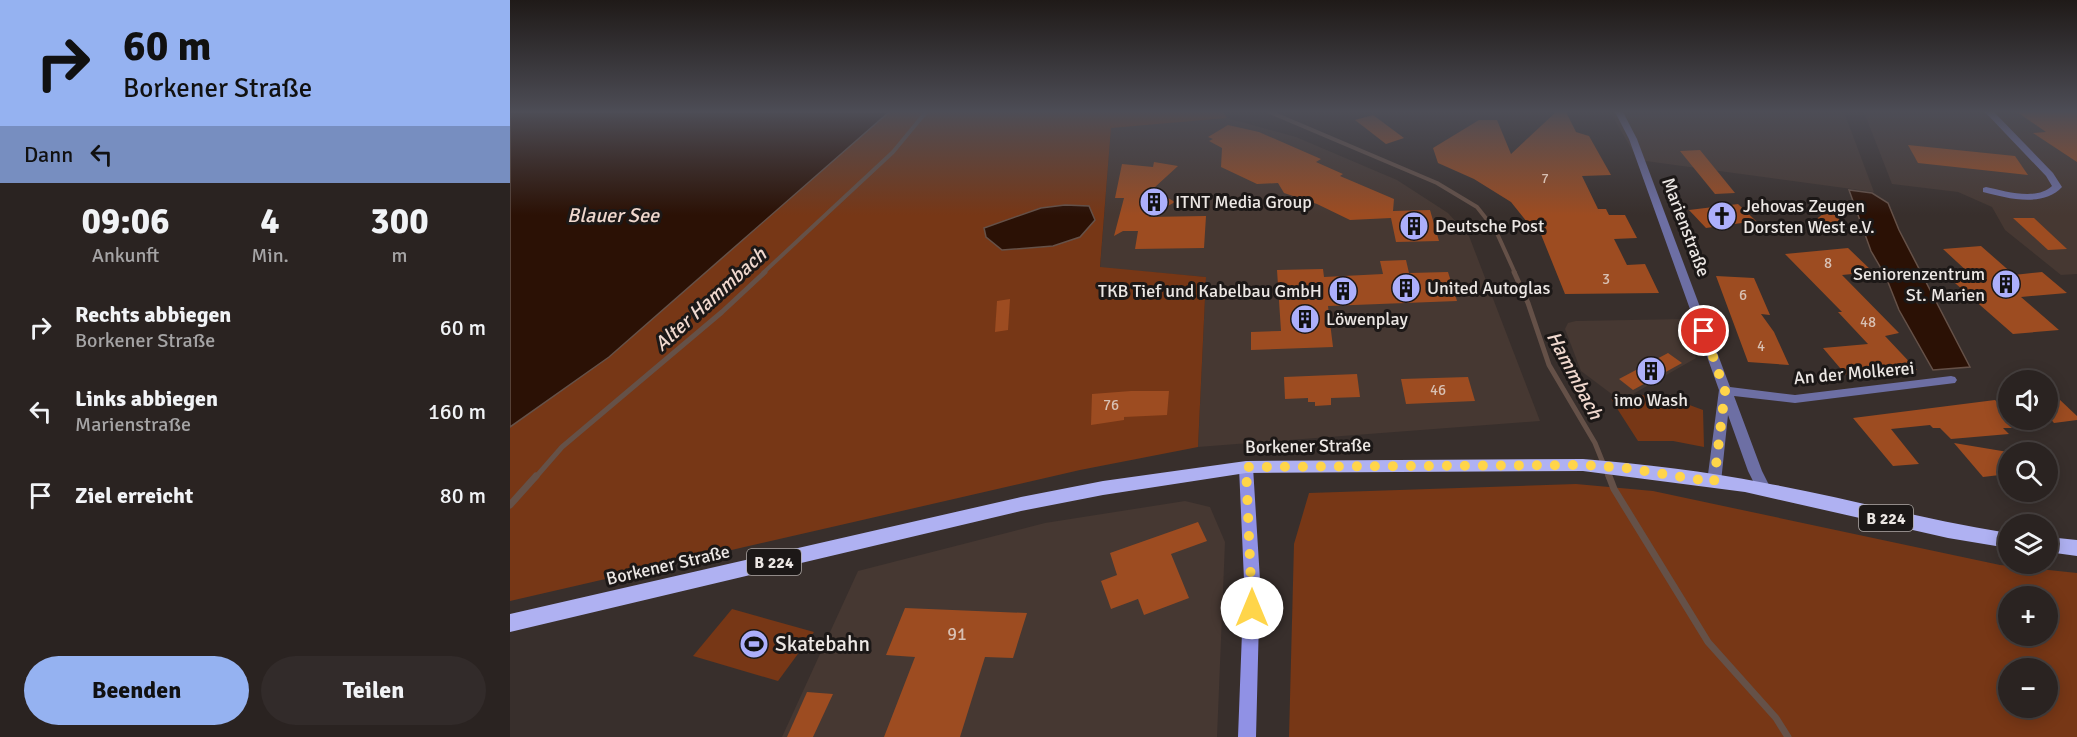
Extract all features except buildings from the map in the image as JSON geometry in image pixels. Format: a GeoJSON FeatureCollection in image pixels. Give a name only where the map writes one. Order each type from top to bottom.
{"type":"FeatureCollection","features":[{"type":"Feature","properties":{"kind":"main road","name":"Borkener Straße"},"geometry":{"type":"LineString","coordinates":[[510,623],[1021,504],[1102,488],[1246,467],[1583,465],[1625,468],[1764,489],[1944,531],[1998,539]]}},
{"type":"Feature","properties":{"kind":"main road"},"geometry":{"type":"LineString","coordinates":[[1246,467],[1252,580],[1247,737]]}},
{"type":"Feature","properties":{"kind":"main road"},"geometry":{"type":"LineString","coordinates":[[2058,546],[2077,548]]}},
{"type":"Feature","properties":{"kind":"street","name":"Marienstraße"},"geometry":{"type":"LineString","coordinates":[[1635,146],[1755,471],[1764,489]]}},
{"type":"Feature","properties":{"kind":"street"},"geometry":{"type":"LineString","coordinates":[[1986,190],[2036,196],[2047,194],[2057,187],[2050,175],[2022,146]]}},
{"type":"Feature","properties":{"kind":"street","name":"An der Molkerei"},"geometry":{"type":"LineString","coordinates":[[1725,391],[1795,399],[1951,380]]}},
{"type":"Feature","properties":{"kind":"street","name":"Marienstraße"},"geometry":{"type":"LineString","coordinates":[[1714,482],[1725,391]]}},
{"type":"Feature","properties":{"kind":"shaded area"},"geometry":{"type":"Polygon","coordinates":[[[850,146],[1110,146],[1100,267],[1206,277],[1198,447],[1080,470],[510,601],[510,427],[609,357],[850,146]]]}},
{"type":"Feature","properties":{"kind":"shaded area"},"geometry":{"type":"Polygon","coordinates":[[[1109,146],[1318,146],[1397,180],[1448,213],[1469,236],[1540,421],[1198,447],[1206,277],[1100,268],[1109,146]]]}},
{"type":"Feature","properties":{"kind":"shaded area"},"geometry":{"type":"Polygon","coordinates":[[[1630,146],[1857,146],[1874,192],[1638,160],[1630,146]]]}},
{"type":"Feature","properties":{"kind":"shaded area"},"geometry":{"type":"Polygon","coordinates":[[[1877,146],[2077,146],[2077,274],[2061,275],[2005,230],[1992,207],[1958,192],[1892,184],[1877,146]]]}},
{"type":"Feature","properties":{"kind":"shaded area"},"geometry":{"type":"Polygon","coordinates":[[[1684,319],[1696,358],[1633,394],[1613,395],[1581,371],[1565,329],[1568,323],[1576,321],[1684,319]]]}},
{"type":"Feature","properties":{"kind":"shaded area"},"geometry":{"type":"Polygon","coordinates":[[[1641,395],[1676,400],[1703,410],[1704,447],[1673,441],[1638,441],[1611,399],[1641,395]]]}},
{"type":"Feature","properties":{"kind":"shaded area"},"geometry":{"type":"Polygon","coordinates":[[[1576,484],[1653,491],[1998,565],[1998,574],[2058,574],[2058,571],[2077,573],[2077,737],[1289,737],[1294,544],[1309,493],[1576,484]]]}},
{"type":"Feature","properties":{"kind":"shaded area"},"geometry":{"type":"Polygon","coordinates":[[[1185,501],[1210,507],[1225,542],[1217,737],[782,737],[858,571],[1045,523],[1185,501]]]}},
{"type":"Feature","properties":{"kind":"shaded area","name":"Skatebahn"},"geometry":{"type":"Polygon","coordinates":[[[732,609],[814,632],[778,681],[693,656],[732,609]]]}},
{"type":"Feature","properties":{"kind":"water","name":"Blauer See"},"geometry":{"type":"Polygon","coordinates":[[[510,146],[850,146],[609,357],[510,427],[510,146]]]}},
{"type":"Feature","properties":{"kind":"water"},"geometry":{"type":"Polygon","coordinates":[[[1849,190],[1872,193],[1888,203],[1899,230],[1970,367],[1933,370],[1899,310],[1886,277],[1871,251],[1849,190]]]}},
{"type":"Feature","properties":{"kind":"water"},"geometry":{"type":"Polygon","coordinates":[[[1065,205],[1089,206],[1095,220],[1080,237],[1053,246],[1002,250],[986,237],[984,228],[1041,208],[1065,205]]]}},
{"type":"Feature","properties":{"kind":"waterway","name":"Alter Hammbach"},"geometry":{"type":"LineString","coordinates":[[763,273],[898,146]]}},
{"type":"Feature","properties":{"kind":"waterway","name":"Hammbach"},"geometry":{"type":"LineString","coordinates":[[1351,146],[1437,183],[1477,207],[1496,231],[1515,273]]}},
{"type":"Feature","properties":{"kind":"waterway","name":"Alter Hammbach"},"geometry":{"type":"LineString","coordinates":[[535,478],[562,447],[722,312],[765,272]]}},
{"type":"Feature","properties":{"kind":"waterway","name":"Hammbach"},"geometry":{"type":"LineString","coordinates":[[1514,272],[1528,303],[1549,365],[1595,443],[1609,478]]}},
{"type":"Feature","properties":{"kind":"waterway","name":"Alter Hammbach"},"geometry":{"type":"LineString","coordinates":[[510,505],[536,476]]}},
{"type":"Feature","properties":{"kind":"waterway","name":"Hammbach"},"geometry":{"type":"LineString","coordinates":[[1609,476],[1614,489],[1708,642],[1776,718],[1788,737]]}},
{"type":"Feature","properties":{"kind":"place","name":"ITNT Media Group"},"geometry":{"type":"Point","coordinates":[1154,202]}},
{"type":"Feature","properties":{"kind":"place","name":"Jehovas Zeugen Dorsten West e.V."},"geometry":{"type":"Point","coordinates":[1722,216]}},
{"type":"Feature","properties":{"kind":"place","name":"Deutsche Post"},"geometry":{"type":"Point","coordinates":[1414,226]}},
{"type":"Feature","properties":{"kind":"place","name":"Seniorenzentrum St. Marien"},"geometry":{"type":"Point","coordinates":[2006,284]}},
{"type":"Feature","properties":{"kind":"place","name":"United Autoglas"},"geometry":{"type":"Point","coordinates":[1406,288]}},
{"type":"Feature","properties":{"kind":"place","name":"TKB Tief und Kabelbau GmbH"},"geometry":{"type":"Point","coordinates":[1343,291]}},
{"type":"Feature","properties":{"kind":"place","name":"Löwenplay"},"geometry":{"type":"Point","coordinates":[1305,319]}},
{"type":"Feature","properties":{"kind":"place","name":"imo Wash"},"geometry":{"type":"Point","coordinates":[1651,371]}},
{"type":"Feature","properties":{"kind":"place","name":"Skatebahn"},"geometry":{"type":"Point","coordinates":[754,644]}},
{"type":"Feature","properties":{"kind":"route"},"geometry":{"type":"LineString","coordinates":[[1252,608],[1246,467],[1583,465],[1625,468],[1714,482],[1725,391],[1704,331]]}}]}
